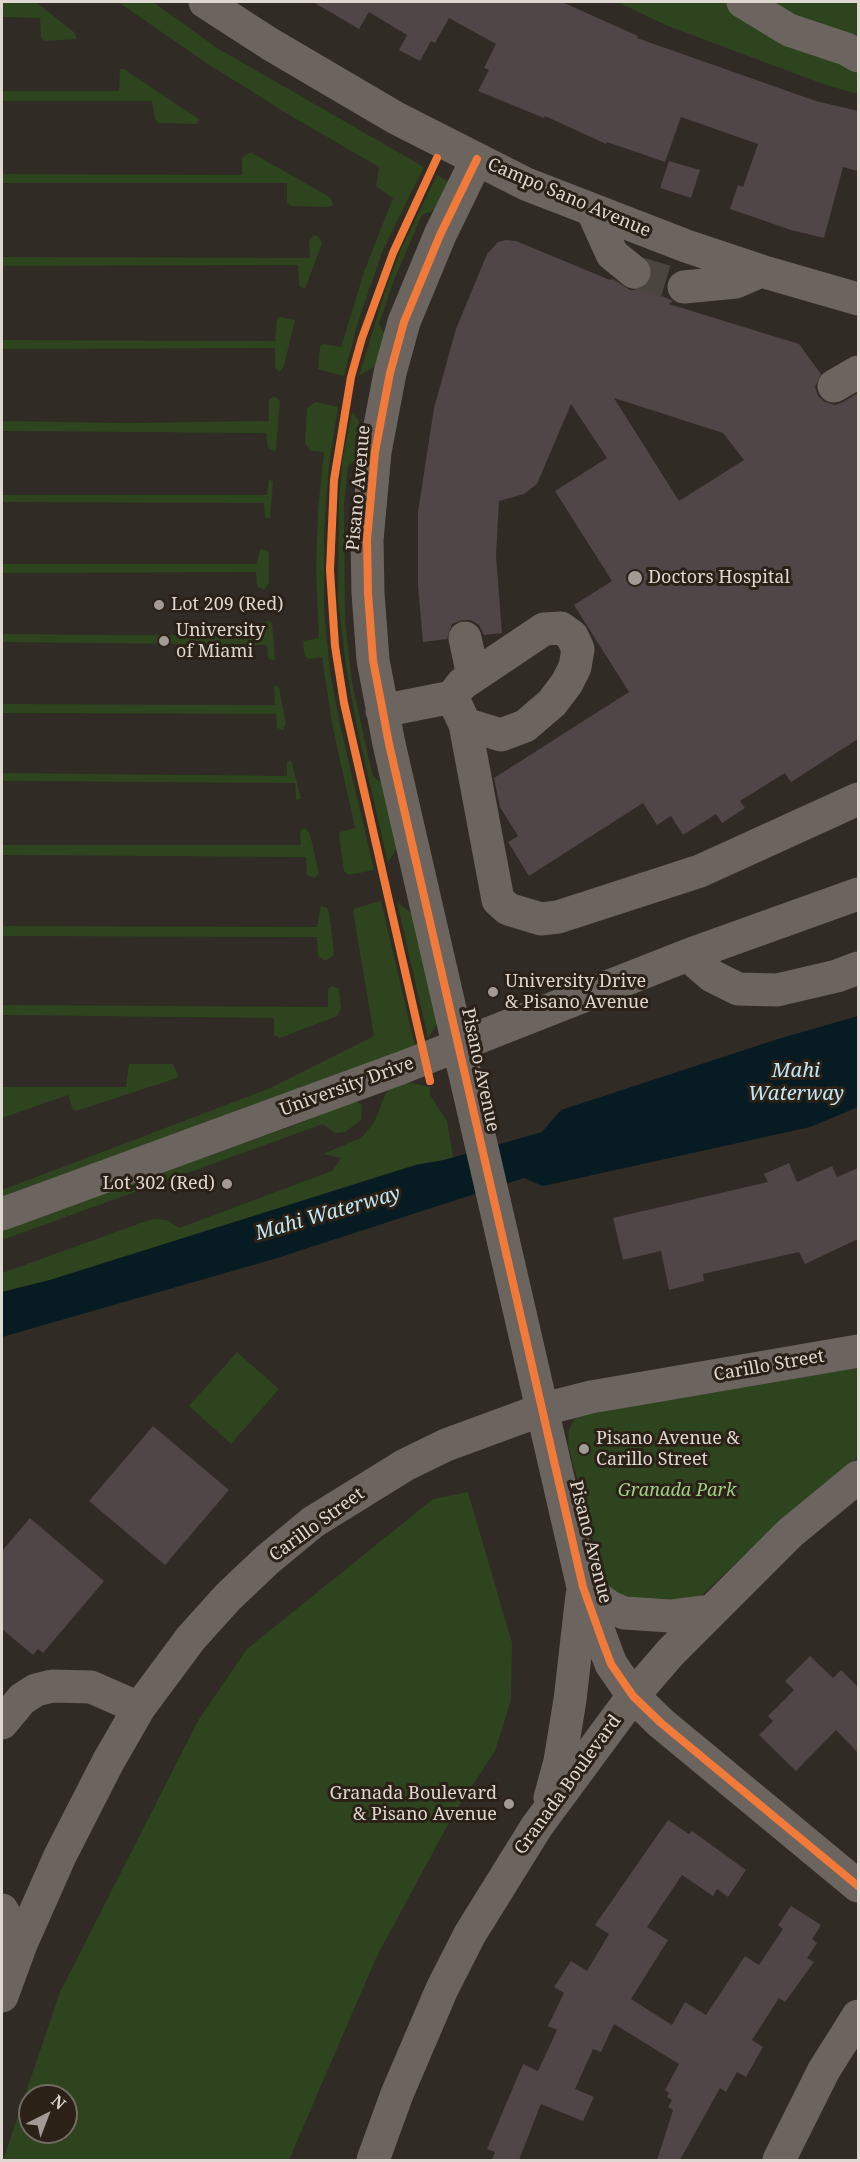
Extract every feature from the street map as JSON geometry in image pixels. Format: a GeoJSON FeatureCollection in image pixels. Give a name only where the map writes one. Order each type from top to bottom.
{"type":"FeatureCollection","features":[{"type":"Feature","properties":{"kind":"street","name":"Campo Sano Avenue"},"geometry":{"type":"LineString","coordinates":[[205,2],[313,70],[396,118],[526,184],[593,212],[760,271],[858,299]]}},
{"type":"Feature","properties":{"kind":"street"},"geometry":{"type":"LineString","coordinates":[[743,2],[789,30],[846,49],[858,56]]}},
{"type":"Feature","properties":{"kind":"street","name":"Pisano Avenue"},"geometry":{"type":"LineString","coordinates":[[477,159],[436,243],[407,313],[378,427],[369,506],[367,565],[373,660],[382,711],[496,1216],[544,1409],[584,1587],[611,1664],[633,1696],[670,1731],[858,1886]]}},
{"type":"Feature","properties":{"kind":"street"},"geometry":{"type":"LineString","coordinates":[[593,212],[612,254],[634,272]]}},
{"type":"Feature","properties":{"kind":"street"},"geometry":{"type":"LineString","coordinates":[[684,287],[736,282],[760,271]]}},
{"type":"Feature","properties":{"kind":"street"},"geometry":{"type":"LineString","coordinates":[[465,638],[463,699],[498,900],[508,909],[541,919],[558,917],[700,871],[858,799]]}},
{"type":"Feature","properties":{"kind":"street"},"geometry":{"type":"LineString","coordinates":[[382,711],[463,699]]}},
{"type":"Feature","properties":{"kind":"street","name":"University Drive"},"geometry":{"type":"LineString","coordinates":[[2,1214],[459,1046],[688,955],[858,894]]}},
{"type":"Feature","properties":{"kind":"street"},"geometry":{"type":"LineString","coordinates":[[688,955],[712,976],[738,989],[777,990],[837,976],[858,968]]}},
{"type":"Feature","properties":{"kind":"street","name":"Carillo Street"},"geometry":{"type":"LineString","coordinates":[[2,1996],[21,1944],[82,1811],[139,1708],[177,1655],[228,1597],[267,1560],[313,1522],[396,1471],[446,1445],[544,1409],[591,1397],[858,1351]]}},
{"type":"Feature","properties":{"kind":"street","name":"Granada Boulevard"},"geometry":{"type":"LineString","coordinates":[[373,2160],[397,2094],[442,1989],[470,1934],[543,1817],[633,1696],[710,1611],[790,1533],[858,1477]]}},
{"type":"Feature","properties":{"kind":"street"},"geometry":{"type":"LineString","coordinates":[[543,1817],[556,1780],[562,1751],[584,1587],[608,1605],[624,1612],[670,1616],[710,1611]]}},
{"type":"Feature","properties":{"kind":"street"},"geometry":{"type":"LineString","coordinates":[[2,1723],[22,1699],[36,1690],[52,1686],[91,1688],[139,1708]]}},
{"type":"Feature","properties":{"kind":"street"},"geometry":{"type":"LineString","coordinates":[[2,1911],[21,1944]]}},
{"type":"Feature","properties":{"kind":"street"},"geometry":{"type":"LineString","coordinates":[[779,2160],[824,2070],[858,2016]]}},
{"type":"Feature","properties":{"kind":"green space"},"geometry":{"type":"Polygon","coordinates":[[[2,2],[36,2],[74,32],[77,39],[44,41],[41,37],[40,18],[2,17],[2,2]]]}},
{"type":"Feature","properties":{"kind":"green space"},"geometry":{"type":"Polygon","coordinates":[[[118,2],[153,2],[217,48],[424,167],[383,250],[358,322],[344,376],[318,369],[320,346],[323,344],[341,347],[364,272],[393,198],[376,186],[379,167],[208,64],[118,2]]]}},
{"type":"Feature","properties":{"kind":"green space"},"geometry":{"type":"Polygon","coordinates":[[[617,2],[858,2],[858,94],[826,85],[668,26],[617,2]]]}},
{"type":"Feature","properties":{"kind":"green space"},"geometry":{"type":"Polygon","coordinates":[[[120,69],[124,69],[199,119],[197,124],[159,123],[155,120],[152,101],[2,101],[2,91],[119,91],[120,69]]]}},
{"type":"Feature","properties":{"kind":"green space"},"geometry":{"type":"Polygon","coordinates":[[[250,152],[330,197],[333,204],[330,207],[291,206],[287,203],[287,183],[2,183],[2,174],[242,175],[242,158],[250,152]]]}},
{"type":"Feature","properties":{"kind":"green space"},"geometry":{"type":"Polygon","coordinates":[[[437,175],[448,181],[437,209],[422,215],[394,280],[379,324],[386,336],[375,366],[359,376],[386,288],[401,249],[437,175]]]}},
{"type":"Feature","properties":{"kind":"green space"},"geometry":{"type":"Polygon","coordinates":[[[314,235],[318,236],[322,243],[305,289],[299,286],[298,265],[2,266],[2,257],[310,258],[309,241],[314,235]]]}},
{"type":"Feature","properties":{"kind":"green space"},"geometry":{"type":"Polygon","coordinates":[[[280,317],[295,320],[284,366],[279,372],[275,368],[275,348],[2,349],[2,340],[275,341],[277,319],[280,317]]]}},
{"type":"Feature","properties":{"kind":"green space"},"geometry":{"type":"Polygon","coordinates":[[[274,396],[280,401],[274,451],[268,448],[266,433],[2,431],[2,421],[126,423],[269,421],[269,400],[274,396]]]}},
{"type":"Feature","properties":{"kind":"green space"},"geometry":{"type":"Polygon","coordinates":[[[316,402],[338,407],[329,465],[324,530],[324,610],[330,672],[374,870],[349,875],[344,871],[339,836],[340,832],[355,828],[332,724],[322,657],[309,659],[305,657],[303,641],[319,638],[316,571],[318,510],[324,452],[311,451],[305,444],[307,408],[316,402]]]}},
{"type":"Feature","properties":{"kind":"green space"},"geometry":{"type":"Polygon","coordinates":[[[352,412],[358,419],[363,436],[359,457],[348,466],[344,506],[345,620],[352,682],[373,776],[385,786],[398,846],[388,863],[357,728],[346,667],[338,599],[339,499],[343,456],[352,412]]]}},
{"type":"Feature","properties":{"kind":"green space"},"geometry":{"type":"Polygon","coordinates":[[[269,479],[273,482],[270,519],[265,517],[264,503],[2,502],[2,495],[267,495],[269,479]]]}},
{"type":"Feature","properties":{"kind":"green space"},"geometry":{"type":"Polygon","coordinates":[[[260,549],[267,550],[269,554],[269,583],[264,590],[257,586],[256,572],[2,573],[2,564],[257,564],[260,549]]]}},
{"type":"Feature","properties":{"kind":"green space"},"geometry":{"type":"Polygon","coordinates":[[[266,620],[272,623],[275,659],[273,661],[268,658],[267,645],[2,642],[2,634],[264,636],[266,620]]]}},
{"type":"Feature","properties":{"kind":"green space"},"geometry":{"type":"Polygon","coordinates":[[[274,686],[279,687],[286,724],[283,730],[277,728],[276,714],[2,713],[2,704],[275,705],[274,686]]]}},
{"type":"Feature","properties":{"kind":"green space"},"geometry":{"type":"Polygon","coordinates":[[[291,760],[301,798],[298,800],[295,783],[2,781],[2,773],[287,776],[287,762],[291,760]]]}},
{"type":"Feature","properties":{"kind":"green space"},"geometry":{"type":"Polygon","coordinates":[[[305,828],[310,834],[319,874],[314,878],[307,875],[306,857],[2,855],[2,845],[301,845],[300,831],[305,828]]]}},
{"type":"Feature","properties":{"kind":"green space"},"geometry":{"type":"Polygon","coordinates":[[[381,901],[415,1046],[2,1200],[2,1190],[268,1089],[374,1036],[353,911],[355,908],[381,901]]]}},
{"type":"Feature","properties":{"kind":"green space"},"geometry":{"type":"Polygon","coordinates":[[[397,902],[415,916],[437,1024],[428,1038],[397,902]]]}},
{"type":"Feature","properties":{"kind":"green space"},"geometry":{"type":"Polygon","coordinates":[[[321,906],[327,908],[329,912],[334,951],[333,956],[325,961],[318,956],[317,937],[2,936],[2,926],[317,927],[321,906]]]}},
{"type":"Feature","properties":{"kind":"green space"},"geometry":{"type":"Polygon","coordinates":[[[332,986],[339,989],[341,1008],[337,1016],[280,1038],[274,1035],[274,1018],[2,1015],[2,1005],[328,1007],[328,989],[332,986]]]}},
{"type":"Feature","properties":{"kind":"green space"},"geometry":{"type":"Polygon","coordinates":[[[129,1064],[173,1064],[178,1075],[177,1078],[76,1111],[73,1110],[68,1095],[2,1118],[2,1087],[126,1087],[129,1064]]]}},
{"type":"Feature","properties":{"kind":"green space"},"geometry":{"type":"Polygon","coordinates":[[[403,1081],[430,1087],[430,1095],[447,1121],[453,1158],[415,1165],[50,1280],[2,1292],[2,1273],[152,1219],[167,1220],[179,1228],[332,1171],[341,1158],[323,1154],[361,1138],[374,1123],[390,1088],[403,1081]]]}},
{"type":"Feature","properties":{"kind":"green space"},"geometry":{"type":"Polygon","coordinates":[[[353,1100],[362,1105],[361,1120],[345,1132],[335,1133],[323,1124],[2,1240],[2,1229],[301,1123],[353,1100]]]}},
{"type":"Feature","properties":{"kind":"green space"},"geometry":{"type":"Polygon","coordinates":[[[237,1352],[279,1389],[231,1444],[189,1406],[237,1352]]]}},
{"type":"Feature","properties":{"kind":"green space","name":"Granada Park"},"geometry":{"type":"Polygon","coordinates":[[[858,1362],[858,1457],[770,1531],[700,1597],[690,1601],[625,1598],[613,1591],[604,1580],[568,1445],[569,1429],[576,1417],[858,1362]]]}},
{"type":"Feature","properties":{"kind":"green space"},"geometry":{"type":"Polygon","coordinates":[[[468,1492],[512,1643],[511,1700],[495,1751],[452,1817],[376,1958],[289,2160],[3,2160],[18,2116],[18,2144],[78,2144],[78,2084],[29,2084],[60,1992],[199,1719],[247,1649],[433,1499],[468,1492]]]}},
{"type":"Feature","properties":{"kind":"water","name":"Mahi Waterway"},"geometry":{"type":"Polygon","coordinates":[[[858,1016],[858,1107],[810,1127],[543,1186],[524,1178],[274,1259],[2,1337],[2,1292],[50,1280],[416,1165],[444,1160],[542,1132],[561,1110],[778,1039],[858,1016]]]}},
{"type":"Feature","properties":{"kind":"building"},"geometry":{"type":"Polygon","coordinates":[[[313,2],[562,2],[638,36],[637,38],[816,101],[858,111],[858,171],[843,167],[824,238],[791,230],[730,209],[738,185],[743,187],[758,144],[681,117],[665,162],[607,142],[606,144],[545,116],[544,118],[478,91],[489,70],[484,68],[496,44],[449,18],[435,43],[431,41],[420,61],[399,50],[407,35],[369,12],[359,29],[313,2]]]}},
{"type":"Feature","properties":{"kind":"building"},"geometry":{"type":"Polygon","coordinates":[[[669,161],[700,170],[691,198],[660,188],[669,161]]]}},
{"type":"Feature","properties":{"kind":"building"},"geometry":{"type":"Polygon","coordinates":[[[516,241],[610,280],[613,279],[630,290],[640,290],[648,284],[652,272],[667,273],[660,295],[673,301],[669,304],[799,344],[821,374],[815,387],[818,396],[825,402],[835,405],[858,393],[858,739],[791,782],[785,773],[740,801],[745,808],[722,823],[716,814],[683,835],[671,816],[657,825],[643,803],[529,876],[508,842],[518,836],[500,807],[494,778],[629,692],[574,605],[612,581],[555,491],[607,458],[571,404],[537,484],[524,494],[499,501],[496,556],[502,633],[484,635],[479,625],[471,620],[462,620],[452,624],[447,639],[423,642],[418,586],[418,512],[434,408],[456,329],[487,254],[498,242],[516,241]],[[614,398],[679,501],[744,460],[723,433],[614,398]]]}},
{"type":"Feature","properties":{"kind":"building"},"geometry":{"type":"Polygon","coordinates":[[[789,1163],[797,1182],[832,1166],[837,1177],[858,1168],[858,1239],[805,1264],[799,1252],[703,1274],[704,1281],[669,1290],[661,1251],[623,1260],[613,1218],[768,1182],[764,1174],[789,1163]]]}},
{"type":"Feature","properties":{"kind":"building"},"geometry":{"type":"Polygon","coordinates":[[[153,1426],[229,1490],[165,1565],[89,1501],[153,1426]]]}},
{"type":"Feature","properties":{"kind":"building"},"geometry":{"type":"Polygon","coordinates":[[[30,1518],[104,1581],[43,1653],[38,1649],[33,1655],[2,1629],[2,1551],[30,1518]]]}},
{"type":"Feature","properties":{"kind":"building"},"geometry":{"type":"Polygon","coordinates":[[[810,1656],[833,1678],[841,1670],[858,1687],[858,1753],[836,1730],[796,1771],[759,1735],[773,1721],[768,1716],[794,1690],[785,1681],[810,1656]]]}},
{"type":"Feature","properties":{"kind":"building"},"geometry":{"type":"Polygon","coordinates":[[[668,1820],[689,1834],[692,1831],[746,1870],[728,1897],[717,1889],[713,1896],[682,1875],[647,1927],[668,1940],[631,1999],[672,2025],[685,2002],[706,2015],[745,1956],[759,1965],[783,1929],[778,1925],[791,1906],[821,1925],[812,1939],[817,1943],[807,1958],[814,1962],[785,2002],[779,1998],[752,2040],[763,2047],[746,2077],[737,2072],[726,2092],[720,2088],[680,2160],[657,2160],[673,2110],[668,2107],[672,2100],[667,2097],[669,2093],[665,2090],[679,2064],[614,2024],[601,2052],[593,2049],[575,2089],[594,2097],[583,2121],[541,2104],[519,2160],[492,2160],[495,2152],[487,2149],[523,2064],[538,2071],[557,2030],[548,2026],[564,1993],[554,1987],[571,1961],[587,1971],[609,1934],[595,1925],[668,1820]]]}},
{"type":"Feature","properties":{"kind":"tunnel"},"geometry":{"type":"LineString","coordinates":[[634,272],[684,287]]}},
{"type":"Feature","properties":{"kind":"cycle path"},"geometry":{"type":"LineString","coordinates":[[430,1081],[344,703],[335,646],[330,570],[334,480],[351,377],[362,338],[393,253],[437,158]]}},
{"type":"Feature","properties":{"kind":"cycle path"},"geometry":{"type":"LineString","coordinates":[[477,159],[440,235],[404,322],[390,373],[375,452],[367,540],[368,593],[373,660],[389,744],[583,1587],[611,1664],[633,1696],[661,1723],[858,1886]]}},
{"type":"Feature","properties":{"kind":"place","name":"Doctors Hospital"},"geometry":{"type":"Point","coordinates":[635,578]}},
{"type":"Feature","properties":{"kind":"place","name":"Lot 209 (Red)"},"geometry":{"type":"Point","coordinates":[159,605]}},
{"type":"Feature","properties":{"kind":"place","name":"University of Miami"},"geometry":{"type":"Point","coordinates":[164,641]}},
{"type":"Feature","properties":{"kind":"place","name":"University Drive & Pisano Avenue"},"geometry":{"type":"Point","coordinates":[493,992]}},
{"type":"Feature","properties":{"kind":"place","name":"Lot 302 (Red)"},"geometry":{"type":"Point","coordinates":[227,1184]}},
{"type":"Feature","properties":{"kind":"place","name":"Pisano Avenue & Carillo Street"},"geometry":{"type":"Point","coordinates":[584,1449]}},
{"type":"Feature","properties":{"kind":"place","name":"Granada Boulevard & Pisano Avenue"},"geometry":{"type":"Point","coordinates":[509,1804]}}]}
